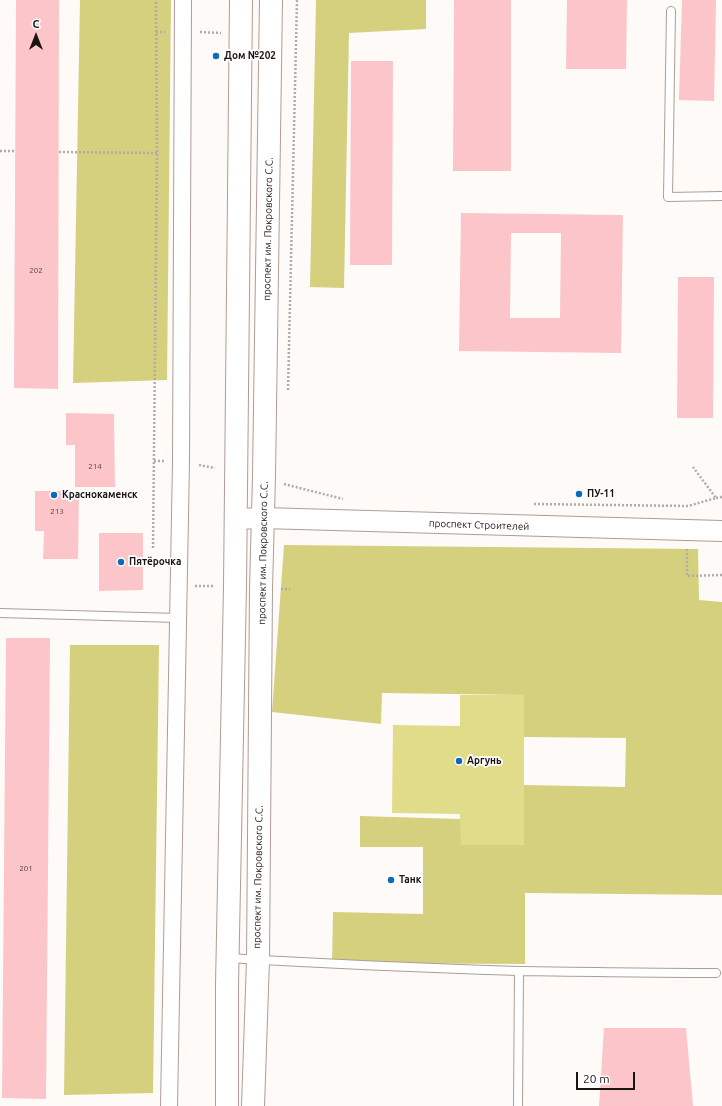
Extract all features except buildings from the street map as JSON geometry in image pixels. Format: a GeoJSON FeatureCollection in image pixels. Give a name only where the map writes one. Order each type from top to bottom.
{"type":"FeatureCollection","features":[{"type":"Feature","properties":{"kind":"main road"},"geometry":{"type":"LineString","coordinates":[[227,1106],[228,958],[235,602],[241,0]]}},
{"type":"Feature","properties":{"kind":"main road","name":"проспект им. Покровского С.С."},"geometry":{"type":"LineString","coordinates":[[253,1106],[258,960],[271,0]]}},
{"type":"Feature","properties":{"kind":"street"},"geometry":{"type":"LineString","coordinates":[[169,1106],[181,462],[183,0]]}},
{"type":"Feature","properties":{"kind":"street","name":"проспект Строителей"},"geometry":{"type":"LineString","coordinates":[[235,519],[263,518],[722,532]]}},
{"type":"Feature","properties":{"kind":"lane"},"geometry":{"type":"LineString","coordinates":[[670,11],[668,196],[722,196]]}},
{"type":"Feature","properties":{"kind":"lane"},"geometry":{"type":"LineString","coordinates":[[0,613],[178,618]]}},
{"type":"Feature","properties":{"kind":"lane"},"geometry":{"type":"LineString","coordinates":[[228,958],[366,966],[519,971],[716,974]]}},
{"type":"Feature","properties":{"kind":"lane"},"geometry":{"type":"LineString","coordinates":[[518,1106],[519,971]]}},
{"type":"Feature","properties":{"kind":"path"},"geometry":{"type":"LineString","coordinates":[[153,548],[157,153],[156,0]]}},
{"type":"Feature","properties":{"kind":"path"},"geometry":{"type":"LineString","coordinates":[[288,398],[297,0]]}},
{"type":"Feature","properties":{"kind":"path"},"geometry":{"type":"LineString","coordinates":[[0,151],[15,152]]}},
{"type":"Feature","properties":{"kind":"path"},"geometry":{"type":"LineString","coordinates":[[59,152],[157,153]]}},
{"type":"Feature","properties":{"kind":"path"},"geometry":{"type":"LineString","coordinates":[[693,467],[716,498]]}},
{"type":"Feature","properties":{"kind":"path"},"geometry":{"type":"LineString","coordinates":[[286,477],[286,485]]}},
{"type":"Feature","properties":{"kind":"path"},"geometry":{"type":"LineString","coordinates":[[722,497],[688,506],[687,576],[722,575]]}},
{"type":"Feature","properties":{"kind":"shaded area"},"geometry":{"type":"Polygon","coordinates":[[[80,0],[171,0],[167,380],[73,383],[80,0]]]}},
{"type":"Feature","properties":{"kind":"shaded area"},"geometry":{"type":"Polygon","coordinates":[[[316,0],[426,0],[426,29],[349,33],[344,288],[310,287],[316,0]]]}},
{"type":"Feature","properties":{"kind":"shaded area"},"geometry":{"type":"Polygon","coordinates":[[[284,545],[698,549],[699,600],[722,602],[722,895],[525,893],[525,964],[332,963],[333,912],[423,914],[423,847],[360,847],[360,816],[460,819],[461,845],[524,845],[524,785],[625,787],[626,738],[524,737],[524,695],[382,693],[381,724],[272,712],[284,545]]]}},
{"type":"Feature","properties":{"kind":"shaded area"},"geometry":{"type":"Polygon","coordinates":[[[70,645],[159,645],[153,1093],[64,1095],[70,645]]]}},
{"type":"Feature","properties":{"kind":"shaded area","name":"Аргунь"},"geometry":{"type":"Polygon","coordinates":[[[460,695],[524,695],[524,845],[460,845],[460,814],[392,813],[393,725],[460,726],[460,695]]]}},
{"type":"Feature","properties":{"kind":"place","name":"Дом №202"},"geometry":{"type":"Point","coordinates":[216,56]}},
{"type":"Feature","properties":{"kind":"place","name":"ПУ-11"},"geometry":{"type":"Point","coordinates":[579,494]}},
{"type":"Feature","properties":{"kind":"place","name":"Краснокаменск"},"geometry":{"type":"Point","coordinates":[54,495]}},
{"type":"Feature","properties":{"kind":"place","name":"Пятёрочка"},"geometry":{"type":"Point","coordinates":[121,562]}},
{"type":"Feature","properties":{"kind":"place","name":"Аргунь"},"geometry":{"type":"Point","coordinates":[459,761]}},
{"type":"Feature","properties":{"kind":"place","name":"Танк"},"geometry":{"type":"Point","coordinates":[391,880]}}]}
